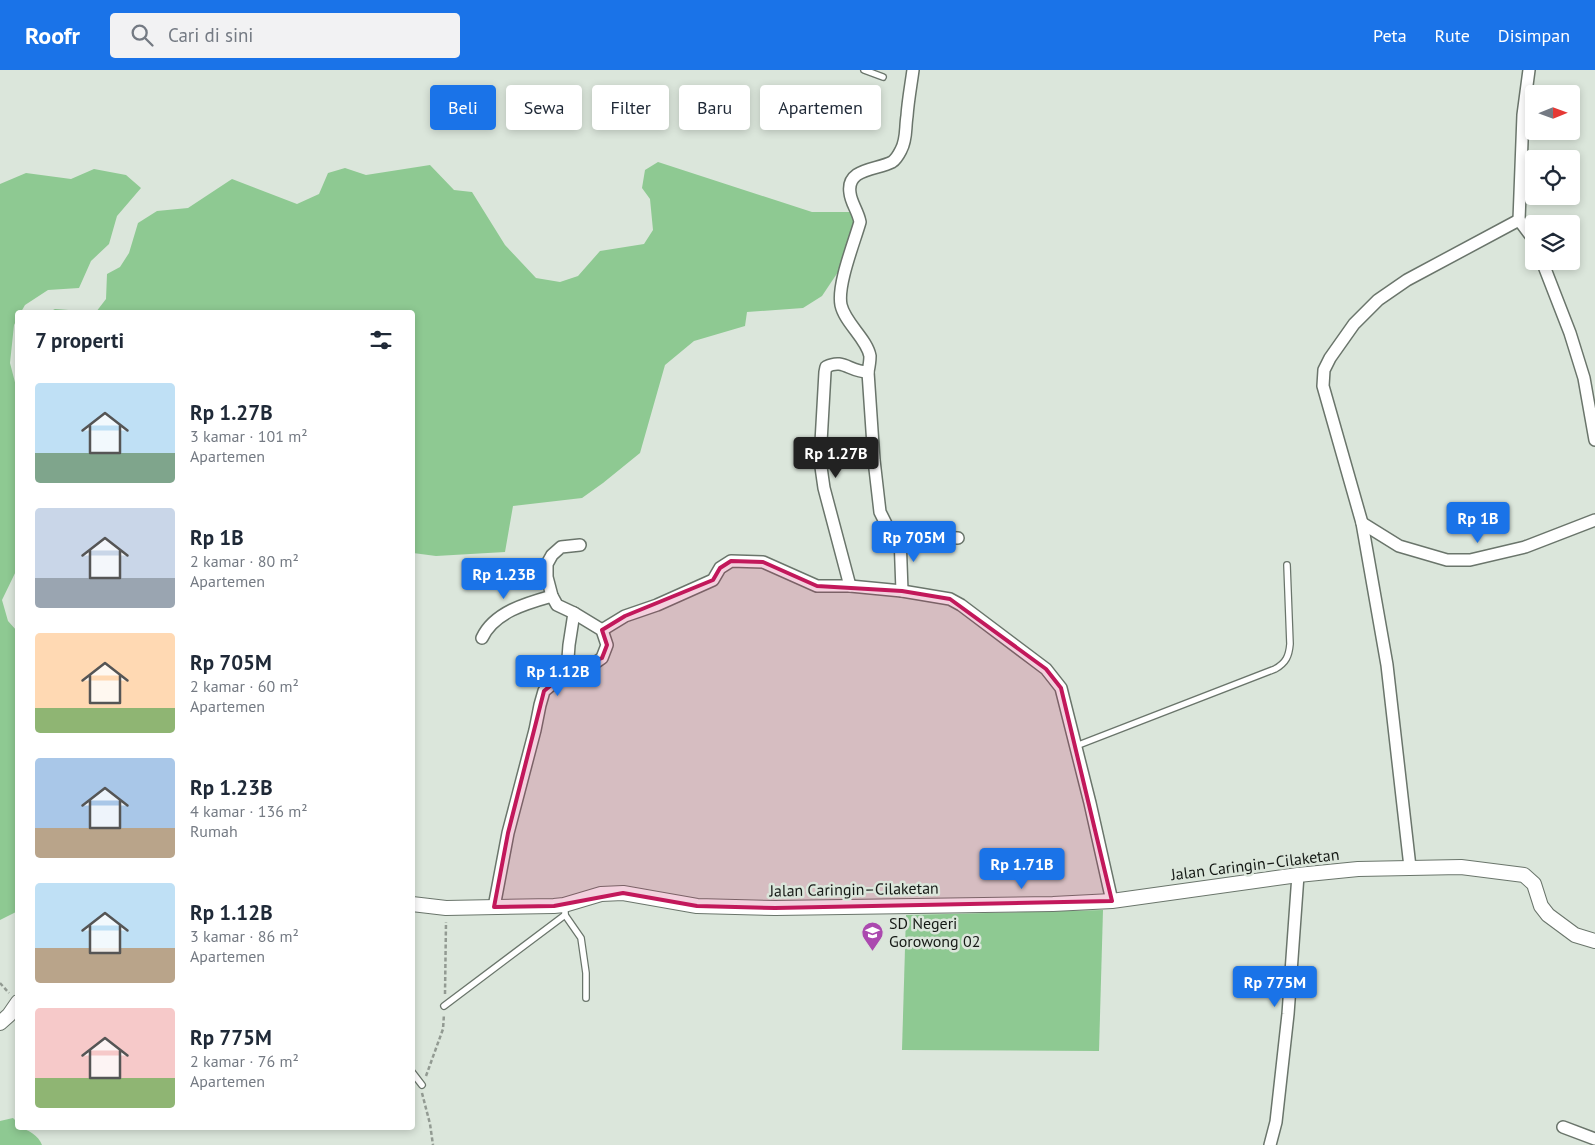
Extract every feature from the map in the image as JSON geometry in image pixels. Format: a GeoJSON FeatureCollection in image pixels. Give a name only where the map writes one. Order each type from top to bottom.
{"type":"FeatureCollection","features":[{"type":"Feature","properties":{"kind":"street"},"geometry":{"type":"LineString","coordinates":[[913,70],[906,118],[906,139],[901,151],[893,162],[862,171],[853,178],[850,184],[850,194],[860,222],[843,281],[841,304],[844,314],[868,350],[870,357],[868,372],[874,460],[880,512],[888,528],[900,536],[958,538]]}},
{"type":"Feature","properties":{"kind":"street"},"geometry":{"type":"LineString","coordinates":[[1525,228],[1519,220],[1523,115],[1529,70]]}},
{"type":"Feature","properties":{"kind":"street"},"geometry":{"type":"LineString","coordinates":[[1410,867],[1386,665],[1362,523],[1322,386],[1324,370],[1330,358],[1354,324],[1378,300],[1407,280],[1519,220]]}},
{"type":"Feature","properties":{"kind":"street"},"geometry":{"type":"LineString","coordinates":[[1546,270],[1570,333],[1584,378],[1595,440]]}},
{"type":"Feature","properties":{"kind":"street"},"geometry":{"type":"LineString","coordinates":[[850,586],[824,488],[820,460],[825,372],[826,367],[834,363],[842,364],[859,372],[868,372]]}},
{"type":"Feature","properties":{"kind":"street"},"geometry":{"type":"LineString","coordinates":[[1362,523],[1399,546],[1447,560],[1470,560],[1525,547],[1595,520]]}},
{"type":"Feature","properties":{"kind":"street"},"geometry":{"type":"LineString","coordinates":[[900,536],[902,591]]}},
{"type":"Feature","properties":{"kind":"street"},"geometry":{"type":"LineString","coordinates":[[494,907],[508,833],[536,730],[544,692],[568,672],[592,665],[602,658],[607,644],[602,630],[557,605],[552,596],[547,578],[548,564],[552,555],[561,547],[580,545]]}},
{"type":"Feature","properties":{"kind":"street"},"geometry":{"type":"LineString","coordinates":[[602,630],[625,616],[657,605],[713,580],[720,568],[731,561],[763,562],[817,586],[850,586],[902,591],[950,599],[962,605],[1046,669],[1061,688],[1112,900]]}},
{"type":"Feature","properties":{"kind":"street"},"geometry":{"type":"LineString","coordinates":[[482,638],[487,628],[522,604],[552,596]]}},
{"type":"Feature","properties":{"kind":"street"},"geometry":{"type":"LineString","coordinates":[[568,672],[569,645],[574,613]]}},
{"type":"Feature","properties":{"kind":"street","name":"Jalan Caringin–Cilaketan"},"geometry":{"type":"LineString","coordinates":[[415,904],[446,908],[494,907],[565,910],[601,894],[623,892],[697,906],[775,908],[1043,904],[1112,900],[1298,875],[1358,869],[1461,867],[1524,875],[1534,884],[1541,906],[1548,915],[1575,935],[1595,941]]}},
{"type":"Feature","properties":{"kind":"street"},"geometry":{"type":"LineString","coordinates":[[1270,1145],[1276,1122],[1287,1024],[1298,875]]}},
{"type":"Feature","properties":{"kind":"street"},"geometry":{"type":"LineString","coordinates":[[0,1023],[15,1006]]}},
{"type":"Feature","properties":{"kind":"street"},"geometry":{"type":"LineString","coordinates":[[1563,1127],[1595,1138]]}},
{"type":"Feature","properties":{"kind":"lane"},"geometry":{"type":"LineString","coordinates":[[864,70],[883,77]]}},
{"type":"Feature","properties":{"kind":"lane"},"geometry":{"type":"LineString","coordinates":[[1076,746],[1276,669],[1283,664],[1289,655],[1290,644],[1287,566]]}},
{"type":"Feature","properties":{"kind":"lane"},"geometry":{"type":"LineString","coordinates":[[444,1006],[565,910],[581,938],[586,973],[586,998]]}},
{"type":"Feature","properties":{"kind":"lane"},"geometry":{"type":"LineString","coordinates":[[415,1076],[422,1084]]}},
{"type":"Feature","properties":{"kind":"path"},"geometry":{"type":"LineString","coordinates":[[432,1145],[430,1124],[422,1098],[422,1084],[443,1029],[446,908]]}},
{"type":"Feature","properties":{"kind":"highlighted area"},"geometry":{"type":"Polygon","coordinates":[[[731,561],[763,562],[817,586],[902,591],[950,599],[1046,669],[1061,688],[1112,901],[775,908],[697,906],[623,893],[554,906],[494,907],[508,833],[544,691],[567,672],[602,658],[607,645],[602,630],[625,616],[713,580],[720,568],[731,561]]]}},
{"type":"Feature","properties":{"kind":"green space"},"geometry":{"type":"Polygon","coordinates":[[[658,162],[812,212],[856,212],[860,228],[842,266],[822,296],[803,308],[747,312],[745,326],[694,341],[665,365],[640,453],[582,498],[513,506],[505,552],[436,556],[415,553],[415,310],[98,310],[106,299],[107,274],[120,267],[129,253],[138,223],[157,211],[188,208],[232,179],[297,204],[319,194],[328,173],[345,168],[366,175],[430,165],[454,190],[472,192],[505,245],[536,278],[560,282],[578,276],[600,251],[644,244],[653,230],[650,199],[642,188],[645,170],[658,162]]]}},
{"type":"Feature","properties":{"kind":"green space"},"geometry":{"type":"Polygon","coordinates":[[[94,169],[126,175],[141,188],[117,216],[109,244],[91,261],[79,288],[48,290],[25,305],[22,310],[15,310],[10,363],[15,382],[15,573],[2,600],[8,621],[15,629],[15,912],[0,920],[0,184],[26,173],[71,179],[94,169]]]}},
{"type":"Feature","properties":{"kind":"green space"},"geometry":{"type":"Polygon","coordinates":[[[1103,910],[1099,1051],[902,1050],[906,915],[1103,910]]]}},
{"type":"Feature","properties":{"kind":"green space"},"geometry":{"type":"Polygon","coordinates":[[[13,1118],[15,1120],[15,1130],[27,1130],[32,1133],[42,1145],[0,1145],[0,1121],[13,1118]]]}},
{"type":"Feature","properties":{"kind":"place","name":"SD Negeri Gorowong 02"},"geometry":{"type":"Point","coordinates":[873,951]}}]}
